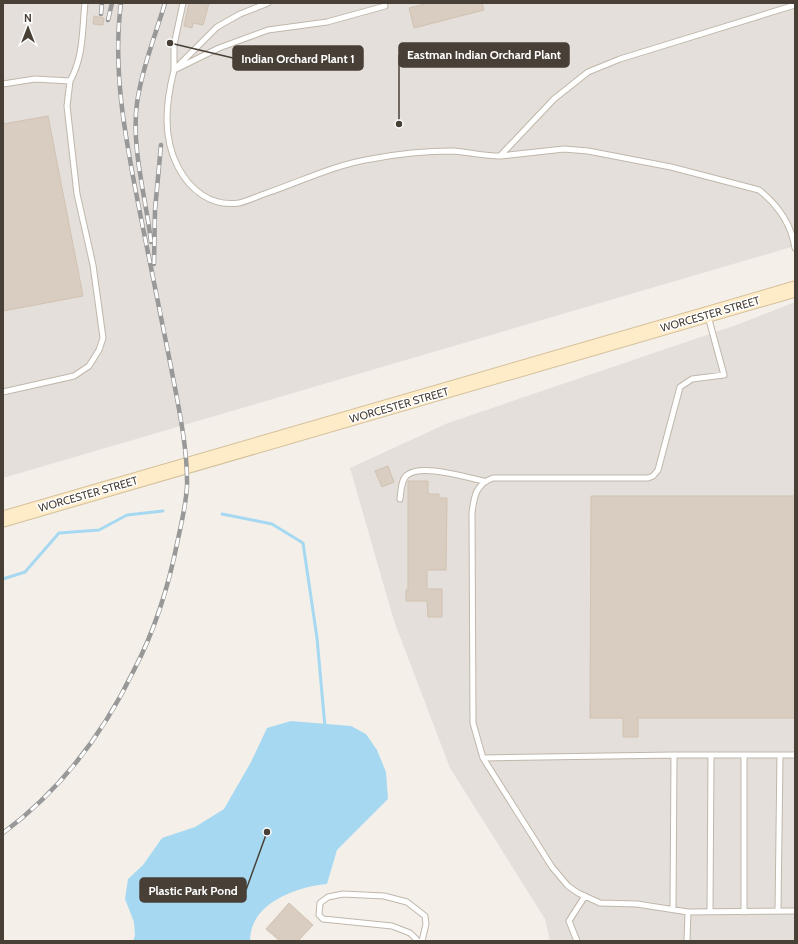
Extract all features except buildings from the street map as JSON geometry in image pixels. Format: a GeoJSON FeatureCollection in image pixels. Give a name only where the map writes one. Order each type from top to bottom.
{"type":"FeatureCollection","features":[{"type":"Feature","properties":{"kind":"main road","name":"WORCESTER STREET"},"geometry":{"type":"LineString","coordinates":[[3,519],[795,289]]}},
{"type":"Feature","properties":{"kind":"lane"},"geometry":{"type":"LineString","coordinates":[[3,392],[74,376],[89,366],[99,350],[104,338],[93,265],[77,194],[67,106],[70,81],[77,68],[82,45],[86,3]]}},
{"type":"Feature","properties":{"kind":"lane"},"geometry":{"type":"LineString","coordinates":[[183,3],[174,45],[174,70],[168,94],[166,117],[173,157],[182,174],[192,187],[205,198],[239,203],[326,170],[370,159],[412,153],[451,151],[500,156],[564,149],[588,151],[671,167],[759,190],[770,199],[783,215],[791,232],[795,248]]}},
{"type":"Feature","properties":{"kind":"lane"},"geometry":{"type":"LineString","coordinates":[[174,70],[217,26],[240,14],[268,3]]}},
{"type":"Feature","properties":{"kind":"lane"},"geometry":{"type":"LineString","coordinates":[[500,156],[554,99],[588,72],[620,60],[795,5]]}},
{"type":"Feature","properties":{"kind":"lane"},"geometry":{"type":"LineString","coordinates":[[174,70],[219,48],[268,30],[327,22],[385,6]]}},
{"type":"Feature","properties":{"kind":"lane"},"geometry":{"type":"LineString","coordinates":[[3,84],[35,79],[70,81]]}},
{"type":"Feature","properties":{"kind":"lane"},"geometry":{"type":"LineString","coordinates":[[400,499],[403,481],[407,475],[416,471],[427,470],[484,481],[493,478],[648,478],[653,476],[658,470],[661,462],[680,388],[692,379],[724,375],[708,315]]}},
{"type":"Feature","properties":{"kind":"lane"},"geometry":{"type":"LineString","coordinates":[[484,481],[476,491],[472,512],[473,723],[483,758],[552,867],[568,886],[584,896],[600,903],[637,904],[673,908],[688,912],[795,911]]}},
{"type":"Feature","properties":{"kind":"lane"},"geometry":{"type":"LineString","coordinates":[[483,758],[674,754],[795,756]]}},
{"type":"Feature","properties":{"kind":"lane"},"geometry":{"type":"LineString","coordinates":[[673,908],[674,754]]}},
{"type":"Feature","properties":{"kind":"lane"},"geometry":{"type":"LineString","coordinates":[[710,912],[711,755]]}},
{"type":"Feature","properties":{"kind":"lane"},"geometry":{"type":"LineString","coordinates":[[744,755],[744,912]]}},
{"type":"Feature","properties":{"kind":"lane"},"geometry":{"type":"LineString","coordinates":[[778,911],[780,755]]}},
{"type":"Feature","properties":{"kind":"lane"},"geometry":{"type":"LineString","coordinates":[[418,941],[410,933],[392,926],[323,919],[319,915],[320,903],[328,897],[343,894],[384,896],[407,902],[425,916],[426,924],[422,941]]}},
{"type":"Feature","properties":{"kind":"lane"},"geometry":{"type":"LineString","coordinates":[[577,941],[569,921],[584,896]]}},
{"type":"Feature","properties":{"kind":"lane"},"geometry":{"type":"LineString","coordinates":[[687,941],[688,912]]}},
{"type":"Feature","properties":{"kind":"shaded area"},"geometry":{"type":"Polygon","coordinates":[[[3,3],[795,3],[795,246],[3,478],[3,3]]]}},
{"type":"Feature","properties":{"kind":"shaded area"},"geometry":{"type":"Polygon","coordinates":[[[795,302],[795,941],[550,941],[545,919],[450,768],[394,621],[350,468],[448,423],[739,324],[795,302]]]}},
{"type":"Feature","properties":{"kind":"water"},"geometry":{"type":"Polygon","coordinates":[[[291,721],[351,726],[366,734],[377,750],[386,772],[388,799],[337,850],[327,884],[289,893],[266,907],[258,916],[252,928],[250,941],[133,941],[135,936],[134,922],[125,899],[128,879],[143,865],[162,838],[195,827],[224,809],[251,762],[267,728],[291,721]]]}},
{"type":"Feature","properties":{"kind":"waterway"},"geometry":{"type":"LineString","coordinates":[[3,579],[25,572],[59,533],[99,530],[127,515],[163,511]]}},
{"type":"Feature","properties":{"kind":"waterway"},"geometry":{"type":"LineString","coordinates":[[222,514],[272,524],[303,543],[317,638],[325,727]]}},
{"type":"Feature","properties":{"kind":"railway"},"geometry":{"type":"LineString","coordinates":[[101,14],[102,3]]}},
{"type":"Feature","properties":{"kind":"railway"},"geometry":{"type":"LineString","coordinates":[[108,20],[112,3]]}},
{"type":"Feature","properties":{"kind":"railway"},"geometry":{"type":"LineString","coordinates":[[3,833],[44,798],[62,779],[94,738],[122,694],[142,654],[161,606],[174,556],[186,499],[187,471],[182,424],[125,132],[119,80],[118,54],[121,3]]}},
{"type":"Feature","properties":{"kind":"railway"},"geometry":{"type":"LineString","coordinates":[[151,242],[137,155],[136,120],[139,90],[165,3]]}},
{"type":"Feature","properties":{"kind":"railway"},"geometry":{"type":"LineString","coordinates":[[154,264],[155,210],[161,145]]}},
{"type":"Feature","properties":{"kind":"place","name":"Indian Orchard Plant 1"},"geometry":{"type":"Point","coordinates":[170,43]}},
{"type":"Feature","properties":{"kind":"place","name":"Eastman Indian Orchard Plant"},"geometry":{"type":"Point","coordinates":[399,124]}},
{"type":"Feature","properties":{"kind":"place","name":"Plastic Park Pond"},"geometry":{"type":"Point","coordinates":[267,832]}}]}
